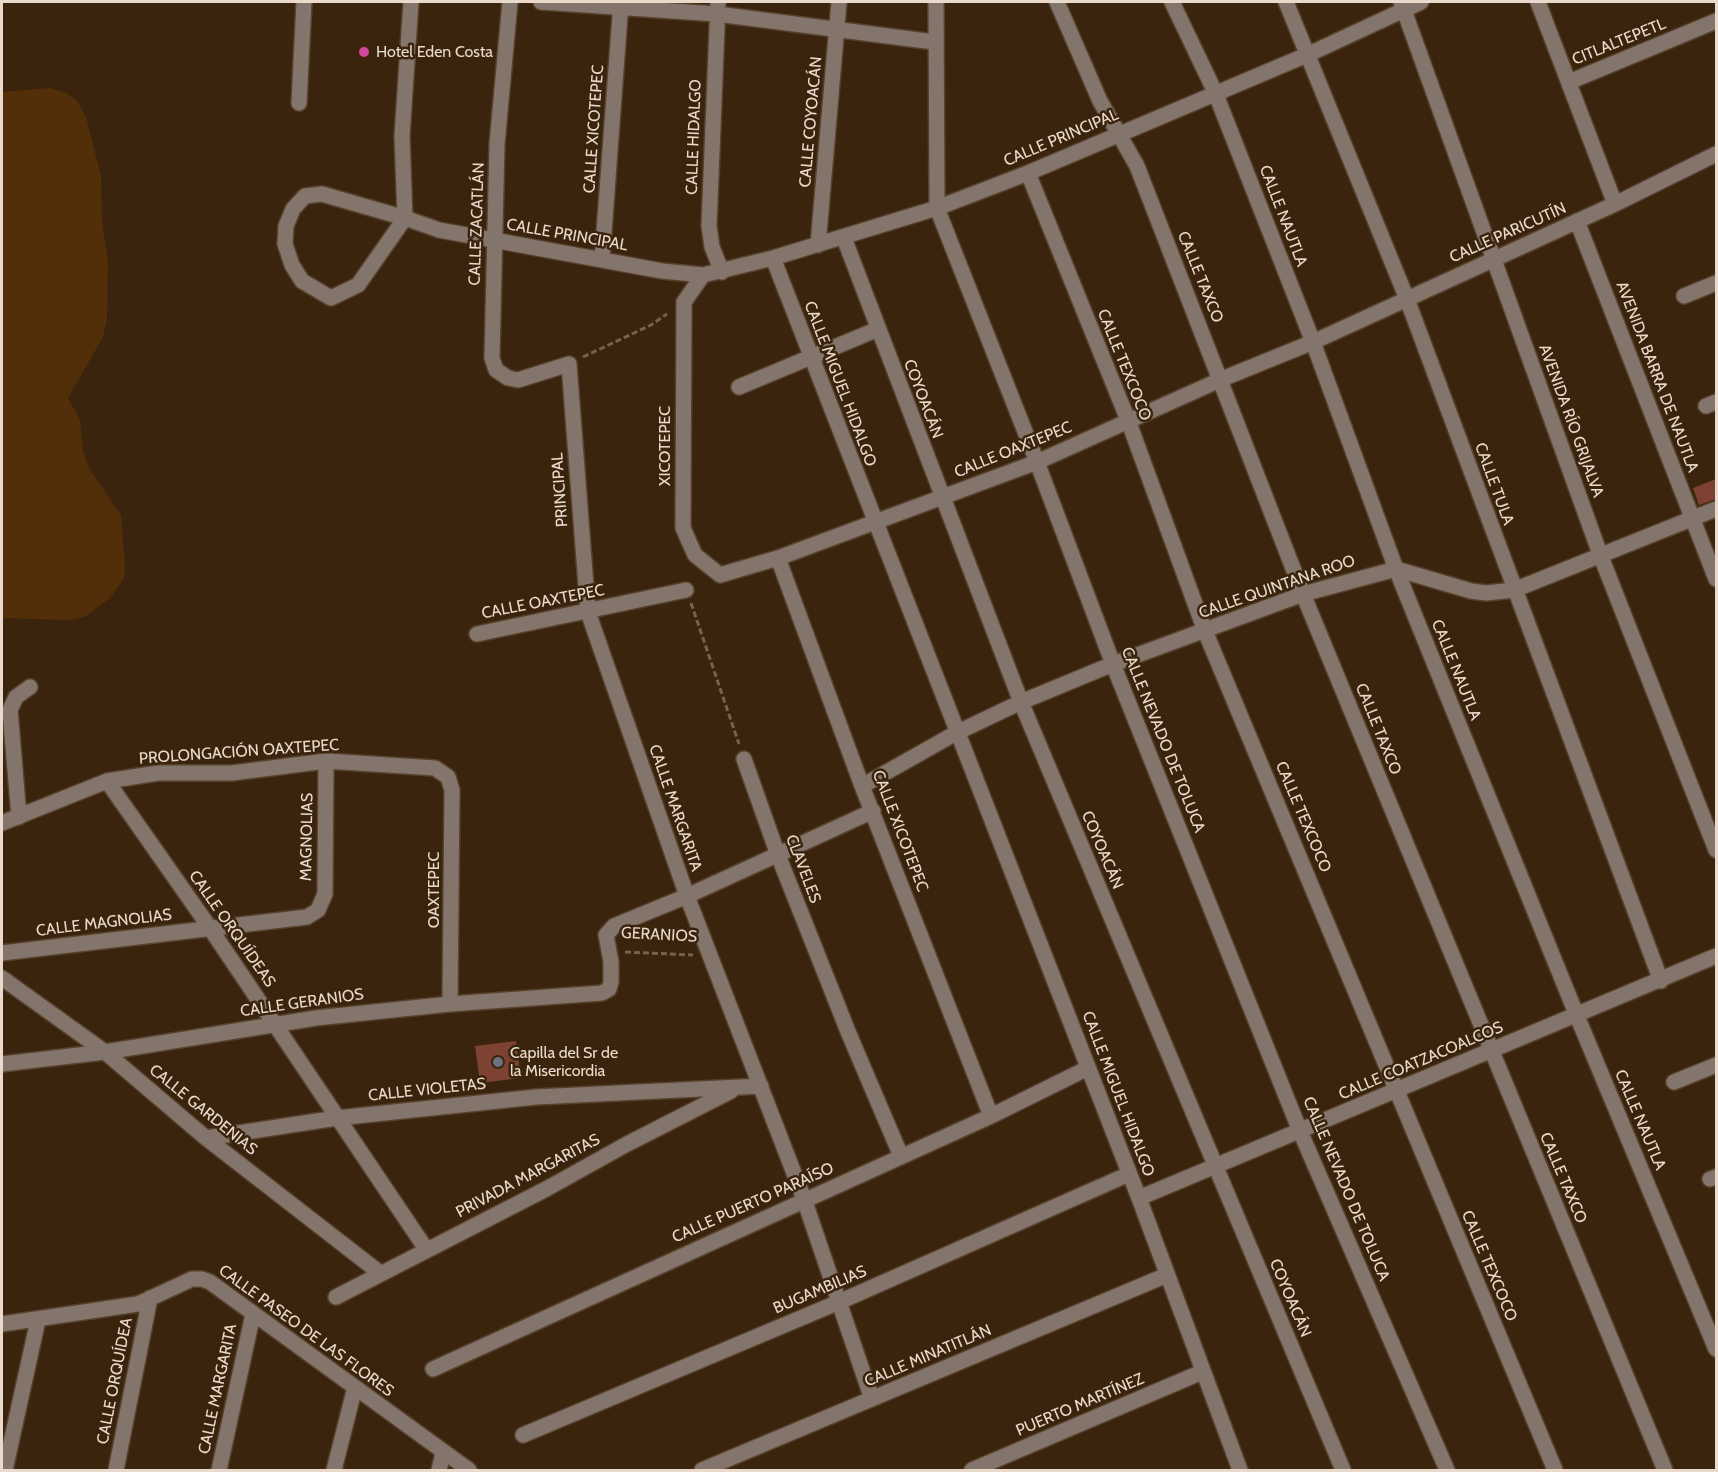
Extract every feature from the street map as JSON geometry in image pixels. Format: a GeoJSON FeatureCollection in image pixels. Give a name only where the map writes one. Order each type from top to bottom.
{"type":"FeatureCollection","features":[{"type":"Feature","properties":{"kind":"street"},"geometry":{"type":"LineString","coordinates":[[299,103],[304,2]]}},
{"type":"Feature","properties":{"kind":"street"},"geometry":{"type":"LineString","coordinates":[[405,218],[402,136],[411,2]]}},
{"type":"Feature","properties":{"kind":"street","name":"CALLE ZACATLÁN"},"geometry":{"type":"LineString","coordinates":[[510,2],[497,144],[491,341],[496,370],[508,378],[518,380],[569,364]]}},
{"type":"Feature","properties":{"kind":"street"},"geometry":{"type":"LineString","coordinates":[[541,2],[717,8],[838,29],[934,42]]}},
{"type":"Feature","properties":{"kind":"street","name":"CALLE COYOACÁN"},"geometry":{"type":"LineString","coordinates":[[818,245],[839,2]]}},
{"type":"Feature","properties":{"kind":"street","name":"CALLE NEVADO DE TOLUCA"},"geometry":{"type":"LineString","coordinates":[[936,2],[934,42],[937,208],[1037,462],[1113,664],[1300,1131],[1447,1470]]}},
{"type":"Feature","properties":{"kind":"street","name":"CALLE TAXCO"},"geometry":{"type":"LineString","coordinates":[[1057,2],[1100,101],[1137,166],[1303,594],[1665,1470]]}},
{"type":"Feature","properties":{"kind":"street","name":"CALLE NAUTLA"},"geometry":{"type":"LineString","coordinates":[[1172,2],[1215,92],[1313,342],[1396,569],[1577,1017],[1716,1348]]}},
{"type":"Feature","properties":{"kind":"street","name":"CALLE TULA"},"geometry":{"type":"LineString","coordinates":[[1286,2],[1407,298],[1661,981]]}},
{"type":"Feature","properties":{"kind":"street","name":"CALLE PRINCIPAL"},"geometry":{"type":"LineString","coordinates":[[405,218],[357,285],[331,297],[315,291],[302,281],[292,265],[285,244],[286,226],[293,209],[305,196],[322,194],[405,218],[439,230],[494,241],[662,271],[703,275],[722,272],[937,208],[1028,173],[1309,54],[1403,6],[1421,2]]}},
{"type":"Feature","properties":{"kind":"street"},"geometry":{"type":"LineString","coordinates":[[1538,2],[1615,204]]}},
{"type":"Feature","properties":{"kind":"street","name":"CALLE XICOTEPEC"},"geometry":{"type":"LineString","coordinates":[[602,259],[621,5]]}},
{"type":"Feature","properties":{"kind":"street","name":"AVENIDA RÍO GRIJALVA"},"geometry":{"type":"LineString","coordinates":[[1403,6],[1600,554],[1716,850]]}},
{"type":"Feature","properties":{"kind":"street","name":"CALLE HIDALGO"},"geometry":{"type":"LineString","coordinates":[[717,8],[709,226],[712,247],[722,272]]}},
{"type":"Feature","properties":{"kind":"street","name":"CITLALTEPETL"},"geometry":{"type":"LineString","coordinates":[[1569,82],[1716,21]]}},
{"type":"Feature","properties":{"kind":"street","name":"CALLE PARICUTÍN"},"geometry":{"type":"LineString","coordinates":[[1313,342],[1615,204],[1716,154]]}},
{"type":"Feature","properties":{"kind":"street","name":"CALLE TEXCOCO"},"geometry":{"type":"LineString","coordinates":[[1028,173],[1128,420],[1205,631],[1555,1470]]}},
{"type":"Feature","properties":{"kind":"street","name":"AVENIDA BARRA DE NAUTLA"},"geometry":{"type":"LineString","coordinates":[[1577,221],[1716,579]]}},
{"type":"Feature","properties":{"kind":"street","name":"COYOACÁN"},"geometry":{"type":"LineString","coordinates":[[844,237],[941,499],[1021,702],[1343,1470]]}},
{"type":"Feature","properties":{"kind":"street","name":"CALLE MIGUEL HIDALGO"},"geometry":{"type":"LineString","coordinates":[[774,258],[874,522],[1139,1198],[1236,1469]]}},
{"type":"Feature","properties":{"kind":"street"},"geometry":{"type":"LineString","coordinates":[[684,302],[703,275]]}},
{"type":"Feature","properties":{"kind":"street"},"geometry":{"type":"LineString","coordinates":[[1684,296],[1716,283]]}},
{"type":"Feature","properties":{"kind":"street","name":"XICOTEPEC"},"geometry":{"type":"LineString","coordinates":[[684,302],[683,528],[695,555],[720,575]]}},
{"type":"Feature","properties":{"kind":"street"},"geometry":{"type":"LineString","coordinates":[[739,387],[878,329]]}},
{"type":"Feature","properties":{"kind":"street","name":"CALLE OAXTEPEC"},"geometry":{"type":"LineString","coordinates":[[720,575],[778,558],[1037,462],[1221,379],[1313,342]]}},
{"type":"Feature","properties":{"kind":"street","name":"PRINCIPAL"},"geometry":{"type":"LineString","coordinates":[[569,364],[588,612]]}},
{"type":"Feature","properties":{"kind":"street"},"geometry":{"type":"LineString","coordinates":[[1396,569],[1471,591],[1486,593],[1514,590],[1716,509]]}},
{"type":"Feature","properties":{"kind":"street","name":"CALLE XICOTEPEC"},"geometry":{"type":"LineString","coordinates":[[778,558],[862,786],[991,1116]]}},
{"type":"Feature","properties":{"kind":"street","name":"CALLE QUINTANA ROO"},"geometry":{"type":"LineString","coordinates":[[862,786],[956,733],[1021,702],[1113,664],[1303,594],[1396,569]]}},
{"type":"Feature","properties":{"kind":"street","name":"CALLE OAXTEPEC"},"geometry":{"type":"LineString","coordinates":[[477,634],[686,590]]}},
{"type":"Feature","properties":{"kind":"street","name":"CALLE MARGARITA"},"geometry":{"type":"LineString","coordinates":[[588,612],[687,896],[804,1199],[872,1399]]}},
{"type":"Feature","properties":{"kind":"street"},"geometry":{"type":"LineString","coordinates":[[19,817],[10,710],[16,696],[30,687]]}},
{"type":"Feature","properties":{"kind":"street","name":"CLAVELES"},"geometry":{"type":"LineString","coordinates":[[744,759],[778,855],[849,1034],[901,1156]]}},
{"type":"Feature","properties":{"kind":"street","name":"PROLONGACIÓN OAXTEPEC"},"geometry":{"type":"LineString","coordinates":[[2,823],[107,781],[158,773],[232,773],[326,761],[435,768],[448,777]]}},
{"type":"Feature","properties":{"kind":"street","name":"MAGNOLIAS"},"geometry":{"type":"LineString","coordinates":[[210,928],[307,917],[318,910],[325,894],[326,761]]}},
{"type":"Feature","properties":{"kind":"street","name":"OAXTEPEC"},"geometry":{"type":"LineString","coordinates":[[448,777],[452,790],[450,1004]]}},
{"type":"Feature","properties":{"kind":"street","name":"CALLE ORQUÍDEAS"},"geometry":{"type":"LineString","coordinates":[[107,781],[276,1024],[426,1249]]}},
{"type":"Feature","properties":{"kind":"street"},"geometry":{"type":"LineString","coordinates":[[608,950],[606,935],[614,926],[687,896],[873,811]]}},
{"type":"Feature","properties":{"kind":"street","name":"CALLE MAGNOLIAS"},"geometry":{"type":"LineString","coordinates":[[2,953],[210,928]]}},
{"type":"Feature","properties":{"kind":"street","name":"GERANIOS"},"geometry":{"type":"LineString","coordinates":[[608,950],[611,962],[609,989]]}},
{"type":"Feature","properties":{"kind":"street","name":"CALLE COATZACOALCOS"},"geometry":{"type":"LineString","coordinates":[[1139,1198],[1577,1017],[1716,956]]}},
{"type":"Feature","properties":{"kind":"street","name":"CALLE GARDENIAS"},"geometry":{"type":"LineString","coordinates":[[2,978],[105,1052],[206,1138],[380,1274]]}},
{"type":"Feature","properties":{"kind":"street","name":"CALLE GERANIOS"},"geometry":{"type":"LineString","coordinates":[[2,1064],[105,1052],[276,1024],[450,1004],[602,993],[609,989]]}},
{"type":"Feature","properties":{"kind":"street"},"geometry":{"type":"LineString","coordinates":[[1674,1082],[1716,1065]]}},
{"type":"Feature","properties":{"kind":"street","name":"CALLE PUERTO PARAÍSO"},"geometry":{"type":"LineString","coordinates":[[433,1369],[991,1116],[1088,1068]]}},
{"type":"Feature","properties":{"kind":"street","name":"CALLE VIOLETAS"},"geometry":{"type":"LineString","coordinates":[[206,1138],[337,1118],[536,1096],[761,1086]]}},
{"type":"Feature","properties":{"kind":"street","name":"PRIVADA MARGARITAS"},"geometry":{"type":"LineString","coordinates":[[336,1297],[549,1188],[627,1144],[736,1088]]}},
{"type":"Feature","properties":{"kind":"street","name":"BUGAMBILIAS"},"geometry":{"type":"LineString","coordinates":[[523,1435],[839,1302],[1129,1174]]}},
{"type":"Feature","properties":{"kind":"street","name":"CALLE MINATITLÁN"},"geometry":{"type":"LineString","coordinates":[[702,1470],[1167,1275]]}},
{"type":"Feature","properties":{"kind":"street","name":"CALLE PASEO DE LAS FLORES"},"geometry":{"type":"LineString","coordinates":[[2,1324],[138,1304],[192,1279],[202,1279],[469,1470]]}},
{"type":"Feature","properties":{"kind":"street","name":"CALLE ORQUÍDEA"},"geometry":{"type":"LineString","coordinates":[[116,1470],[150,1298]]}},
{"type":"Feature","properties":{"kind":"street","name":"CALLE MARGARITA"},"geometry":{"type":"LineString","coordinates":[[219,1470],[253,1314]]}},
{"type":"Feature","properties":{"kind":"street"},"geometry":{"type":"LineString","coordinates":[[5,1470],[38,1320]]}},
{"type":"Feature","properties":{"kind":"street","name":"PUERTO MARTÍNEZ"},"geometry":{"type":"LineString","coordinates":[[972,1470],[1202,1372]]}},
{"type":"Feature","properties":{"kind":"street"},"geometry":{"type":"LineString","coordinates":[[334,1470],[354,1387]]}},
{"type":"Feature","properties":{"kind":"street"},"geometry":{"type":"LineString","coordinates":[[438,1470],[443,1453]]}},
{"type":"Feature","properties":{"kind":"path"},"geometry":{"type":"LineString","coordinates":[[569,364],[651,325],[684,302]]}},
{"type":"Feature","properties":{"kind":"path"},"geometry":{"type":"LineString","coordinates":[[686,590],[744,759]]}},
{"type":"Feature","properties":{"kind":"path","name":"GERANIOS"},"geometry":{"type":"LineString","coordinates":[[608,950],[710,956]]}},
{"type":"Feature","properties":{"kind":"shaded area"},"geometry":{"type":"Polygon","coordinates":[[[50,88],[66,93],[77,101],[86,117],[101,176],[102,222],[108,261],[107,319],[103,337],[68,398],[80,420],[83,452],[89,468],[121,515],[125,564],[124,578],[110,598],[86,616],[70,620],[2,618],[2,92],[50,88]]]}},
{"type":"Feature","properties":{"kind":"building"},"geometry":{"type":"Polygon","coordinates":[[[1716,479],[1716,499],[1699,505],[1693,488],[1716,479]]]}},
{"type":"Feature","properties":{"kind":"building","name":"Capilla del Sr de la Misericordia"},"geometry":{"type":"Polygon","coordinates":[[[516,1041],[521,1078],[480,1083],[475,1046],[516,1041]]]}},
{"type":"Feature","properties":{"kind":"place","name":"Hotel Eden Costa"},"geometry":{"type":"Point","coordinates":[364,52]}},
{"type":"Feature","properties":{"kind":"place","name":"Capilla del Sr de la Misericordia"},"geometry":{"type":"Point","coordinates":[498,1062]}}]}
